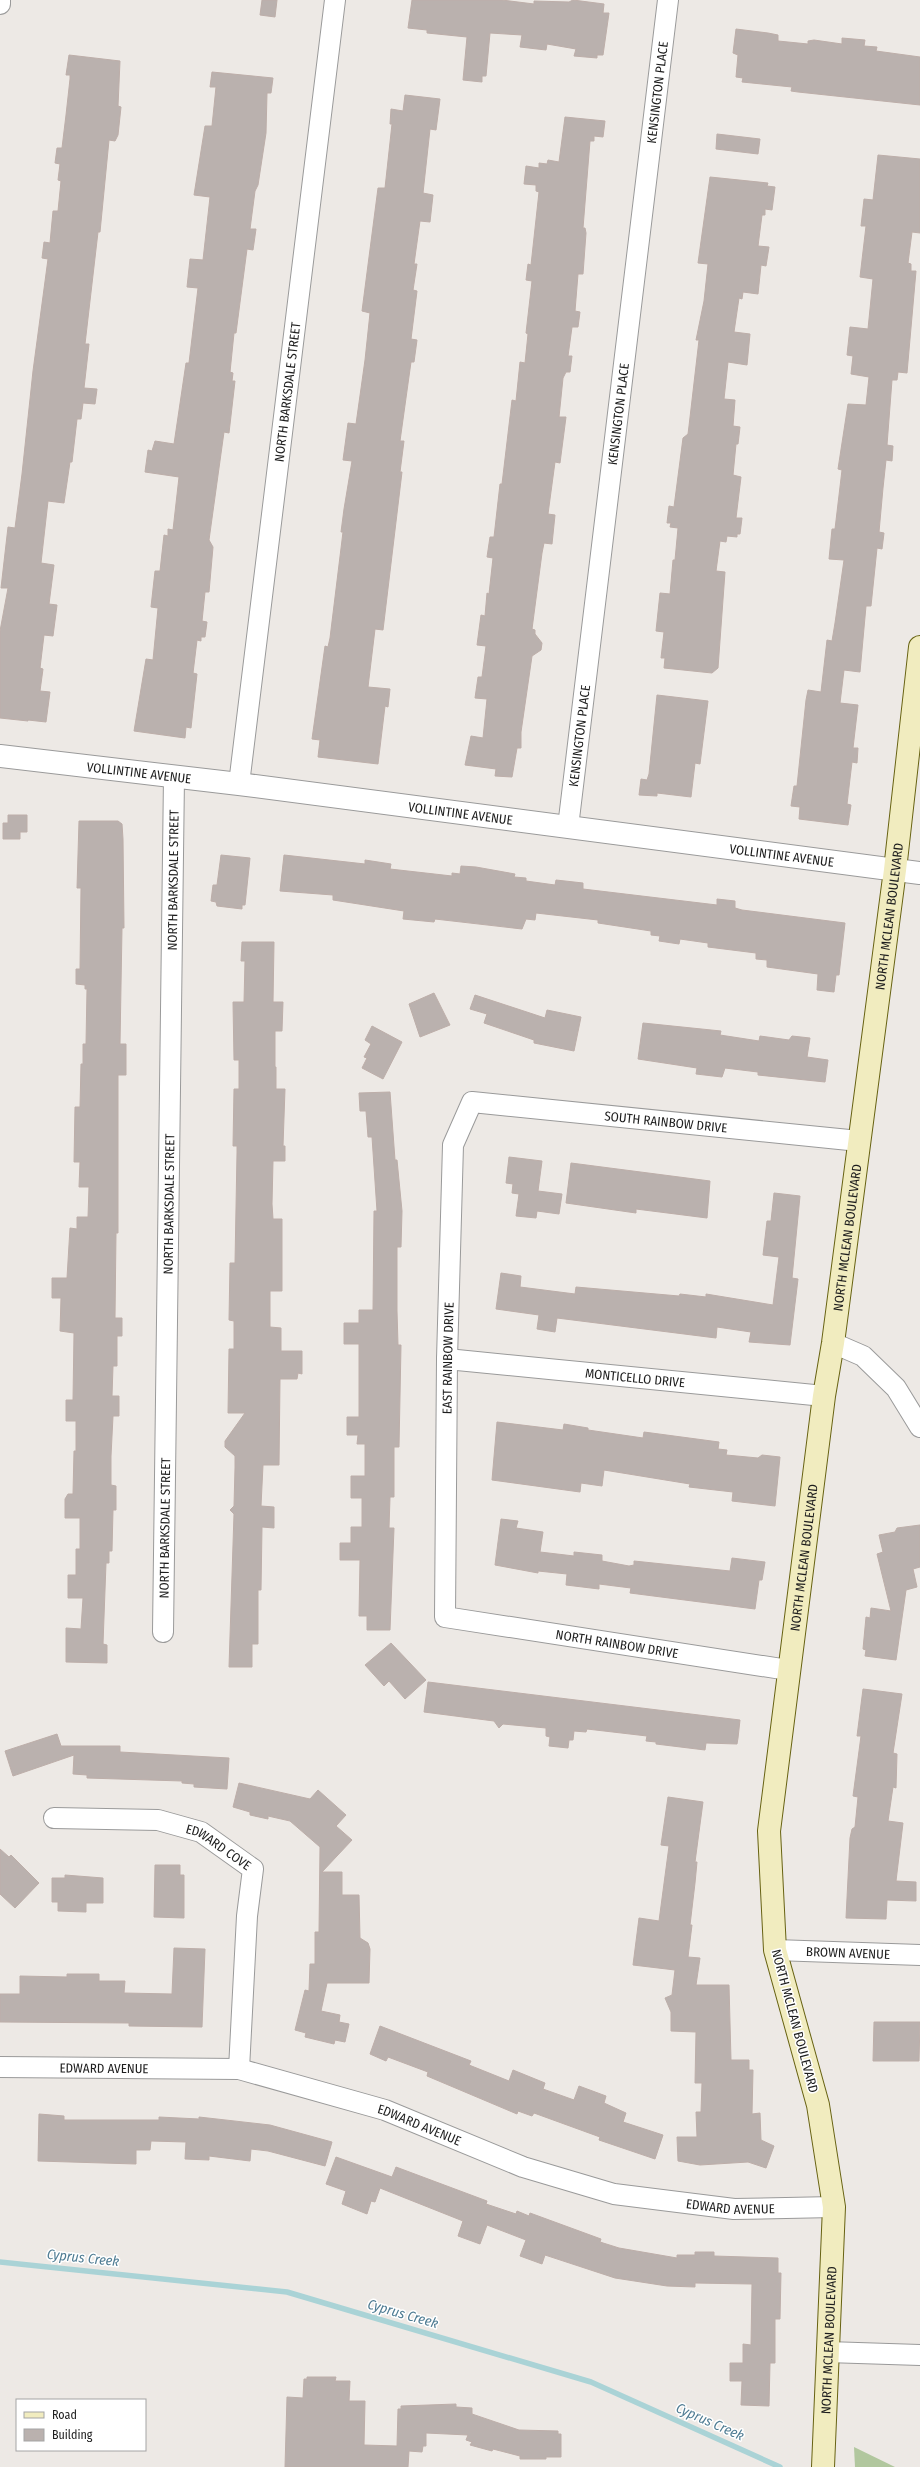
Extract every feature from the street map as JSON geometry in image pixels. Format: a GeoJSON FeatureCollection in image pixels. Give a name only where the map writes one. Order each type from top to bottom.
{"type":"FeatureCollection","features":[{"type":"Feature","properties":{"kind":"main road","name":"NORTH MCLEAN BOULEVARD"},"geometry":{"type":"LineString","coordinates":[[823,2467],[834,2207],[818,2105],[775,1950],[769,1831],[788,1670],[824,1396],[833,1343],[894,870],[920,647]]}},
{"type":"Feature","properties":{"kind":"street","name":"NORTH BARKSDALE STREET"},"geometry":{"type":"LineString","coordinates":[[239,784],[335,0]]}},
{"type":"Feature","properties":{"kind":"street","name":"KENSINGTON PLACE"},"geometry":{"type":"LineString","coordinates":[[568,827],[668,0]]}},
{"type":"Feature","properties":{"kind":"street","name":"VOLLINTINE AVENUE"},"geometry":{"type":"LineString","coordinates":[[0,756],[239,784],[920,873]]}},
{"type":"Feature","properties":{"kind":"street","name":"NORTH BARKSDALE STREET"},"geometry":{"type":"LineString","coordinates":[[163,1632],[174,776]]}},
{"type":"Feature","properties":{"kind":"street","name":"SOUTH RAINBOW DRIVE"},"geometry":{"type":"LineString","coordinates":[[472,1102],[859,1141]]}},
{"type":"Feature","properties":{"kind":"street","name":"EAST RAINBOW DRIVE"},"geometry":{"type":"LineString","coordinates":[[445,1617],[447,1359],[453,1145],[472,1102]]}},
{"type":"Feature","properties":{"kind":"street"},"geometry":{"type":"LineString","coordinates":[[833,1343],[863,1356],[896,1388],[920,1427]]}},
{"type":"Feature","properties":{"kind":"street","name":"MONTICELLO DRIVE"},"geometry":{"type":"LineString","coordinates":[[447,1359],[824,1396]]}},
{"type":"Feature","properties":{"kind":"street","name":"NORTH RAINBOW DRIVE"},"geometry":{"type":"LineString","coordinates":[[445,1617],[788,1670]]}},
{"type":"Feature","properties":{"kind":"street","name":"EDWARD COVE"},"geometry":{"type":"LineString","coordinates":[[54,1818],[158,1820],[201,1832],[253,1869],[247,1916],[239,2069]]}},
{"type":"Feature","properties":{"kind":"street","name":"BROWN AVENUE"},"geometry":{"type":"LineString","coordinates":[[775,1950],[920,1955]]}},
{"type":"Feature","properties":{"kind":"street","name":"EDWARD AVENUE"},"geometry":{"type":"LineString","coordinates":[[0,2067],[239,2069],[385,2110],[523,2168],[614,2194],[734,2209],[834,2207]]}},
{"type":"Feature","properties":{"kind":"street"},"geometry":{"type":"LineString","coordinates":[[827,2352],[920,2356]]}},
{"type":"Feature","properties":{"kind":"green space"},"geometry":{"type":"Polygon","coordinates":[[[854,2447],[895,2467],[855,2467],[854,2447]]]}},
{"type":"Feature","properties":{"kind":"building"},"geometry":{"type":"Polygon","coordinates":[[[262,0],[277,0],[275,17],[260,15],[262,0]]]}},
{"type":"Feature","properties":{"kind":"building"},"geometry":{"type":"Polygon","coordinates":[[[412,0],[502,0],[534,4],[534,1],[569,2],[573,0],[604,4],[603,13],[609,13],[603,55],[597,55],[597,58],[574,56],[576,49],[547,44],[546,50],[520,47],[522,35],[490,33],[486,76],[482,76],[482,82],[463,80],[467,37],[427,33],[427,30],[408,28],[412,0]]]}},
{"type":"Feature","properties":{"kind":"building"},"geometry":{"type":"Polygon","coordinates":[[[736,29],[778,35],[778,41],[808,44],[808,41],[814,40],[842,44],[842,38],[865,40],[864,46],[877,47],[876,51],[920,57],[920,105],[798,92],[791,91],[792,87],[742,82],[743,78],[736,77],[738,55],[733,53],[736,29]]]}},
{"type":"Feature","properties":{"kind":"building"},"geometry":{"type":"Polygon","coordinates":[[[69,55],[120,61],[118,106],[121,107],[118,135],[115,141],[109,140],[100,232],[98,232],[85,344],[89,344],[84,388],[97,389],[95,404],[83,403],[81,419],[77,419],[72,462],[70,462],[64,503],[48,501],[41,563],[54,565],[49,604],[57,605],[53,636],[44,635],[40,668],[43,669],[40,691],[50,692],[46,722],[0,718],[0,631],[8,588],[1,588],[8,527],[15,528],[22,474],[33,371],[48,259],[42,258],[44,242],[50,243],[53,211],[58,211],[61,181],[58,180],[60,164],[55,163],[57,148],[62,148],[70,79],[70,75],[66,75],[69,55]]]}},
{"type":"Feature","properties":{"kind":"building"},"geometry":{"type":"Polygon","coordinates":[[[212,72],[273,78],[271,93],[267,93],[266,133],[258,185],[255,191],[250,229],[256,229],[253,250],[247,249],[236,333],[234,333],[230,372],[233,373],[232,381],[235,381],[229,433],[224,432],[209,540],[213,547],[209,592],[205,592],[202,621],[207,622],[205,637],[201,637],[201,641],[197,640],[193,673],[197,674],[191,728],[186,727],[185,738],[134,731],[146,659],[153,660],[158,608],[151,607],[155,571],[160,571],[164,535],[168,536],[168,529],[173,530],[179,477],[145,472],[148,450],[152,451],[155,441],[174,444],[186,363],[189,363],[198,288],[187,287],[190,259],[203,260],[210,197],[194,195],[205,126],[212,126],[216,87],[210,87],[212,72]]]}},
{"type":"Feature","properties":{"kind":"building"},"geometry":{"type":"Polygon","coordinates":[[[405,95],[440,99],[436,130],[430,129],[423,193],[433,195],[430,222],[420,221],[414,264],[417,264],[413,290],[417,291],[411,339],[417,340],[414,362],[411,362],[400,441],[404,441],[400,472],[402,472],[383,630],[375,629],[368,687],[390,689],[388,707],[385,706],[378,764],[318,757],[320,740],[312,739],[325,646],[328,647],[330,638],[343,532],[341,532],[352,461],[343,460],[348,423],[356,424],[365,360],[370,313],[362,311],[378,188],[385,188],[392,124],[390,124],[391,109],[403,111],[405,95]]]}},
{"type":"Feature","properties":{"kind":"building"},"geometry":{"type":"Polygon","coordinates":[[[565,117],[605,121],[603,137],[594,136],[594,141],[590,141],[583,228],[585,228],[586,233],[583,274],[578,274],[575,311],[580,312],[578,327],[572,327],[568,356],[572,356],[570,372],[566,372],[563,378],[559,417],[566,417],[560,463],[555,462],[548,514],[555,515],[552,544],[544,543],[532,629],[535,630],[535,634],[542,643],[541,650],[532,656],[521,732],[521,748],[517,748],[512,777],[495,776],[496,769],[465,765],[471,736],[483,738],[487,699],[475,698],[478,677],[482,677],[486,646],[477,645],[481,615],[485,616],[487,593],[489,594],[493,558],[487,557],[490,537],[494,537],[512,400],[516,401],[520,362],[525,363],[528,334],[526,333],[532,281],[526,280],[528,264],[531,265],[539,192],[536,191],[536,185],[524,184],[526,166],[539,168],[539,163],[547,164],[548,160],[559,162],[565,117]]]}},
{"type":"Feature","properties":{"kind":"building"},"geometry":{"type":"Polygon","coordinates":[[[717,134],[760,139],[758,154],[716,149],[717,134]]]}},
{"type":"Feature","properties":{"kind":"building"},"geometry":{"type":"Polygon","coordinates":[[[878,155],[920,159],[920,233],[912,232],[908,263],[911,264],[911,271],[916,271],[907,373],[898,372],[897,380],[892,380],[887,445],[893,446],[892,461],[886,460],[883,488],[879,532],[884,533],[882,549],[877,548],[871,606],[866,606],[860,672],[844,670],[840,703],[858,705],[853,748],[858,748],[857,763],[852,762],[847,804],[851,805],[848,825],[799,819],[800,807],[791,806],[794,786],[797,786],[808,690],[821,692],[827,640],[832,641],[844,560],[829,559],[832,529],[835,529],[842,470],[838,469],[848,404],[866,405],[869,377],[851,374],[853,356],[847,355],[850,327],[868,329],[873,279],[860,277],[866,226],[861,226],[864,199],[873,200],[878,155]]]}},
{"type":"Feature","properties":{"kind":"building"},"geometry":{"type":"Polygon","coordinates":[[[710,177],[768,183],[767,186],[775,187],[772,210],[765,209],[765,215],[762,215],[758,246],[769,247],[766,266],[761,265],[758,294],[743,292],[742,299],[739,298],[734,332],[750,334],[747,365],[728,362],[724,399],[735,400],[733,426],[740,427],[738,444],[736,444],[733,475],[741,477],[736,518],[742,518],[740,534],[737,534],[737,537],[727,536],[726,542],[720,541],[716,571],[725,572],[718,668],[712,673],[664,668],[665,658],[661,658],[664,632],[656,631],[660,593],[670,594],[673,560],[675,560],[678,528],[670,527],[671,523],[667,523],[669,506],[674,507],[683,438],[688,434],[689,426],[699,340],[696,340],[704,301],[708,264],[698,263],[710,177]]]}},
{"type":"Feature","properties":{"kind":"building"},"geometry":{"type":"Polygon","coordinates":[[[657,695],[708,701],[700,764],[695,763],[691,797],[657,793],[657,796],[639,795],[641,779],[647,780],[649,774],[657,695]]]}},
{"type":"Feature","properties":{"kind":"building"},"geometry":{"type":"Polygon","coordinates":[[[8,815],[27,815],[27,832],[20,832],[20,839],[3,839],[3,823],[8,823],[8,815]]]}},
{"type":"Feature","properties":{"kind":"building"},"geometry":{"type":"Polygon","coordinates":[[[79,821],[118,821],[122,824],[123,839],[124,928],[122,928],[120,1044],[126,1044],[126,1075],[118,1075],[118,1233],[116,1233],[115,1318],[122,1318],[122,1336],[117,1336],[117,1366],[113,1366],[112,1396],[119,1396],[119,1416],[113,1416],[111,1456],[111,1485],[116,1486],[116,1510],[113,1510],[112,1551],[109,1551],[109,1563],[106,1563],[103,1644],[107,1645],[107,1663],[66,1662],[66,1628],[81,1629],[83,1598],[68,1598],[68,1575],[76,1575],[76,1549],[80,1549],[80,1518],[65,1518],[65,1499],[68,1494],[73,1494],[74,1451],[76,1451],[76,1421],[66,1421],[66,1400],[73,1400],[74,1333],[60,1331],[61,1298],[52,1298],[52,1278],[67,1278],[70,1228],[77,1229],[77,1217],[88,1217],[89,1187],[79,1187],[80,1162],[74,1162],[75,1107],[80,1107],[81,1064],[83,1064],[83,1044],[86,1044],[87,989],[85,989],[85,985],[76,984],[76,969],[80,969],[81,888],[77,888],[79,821]]]}},
{"type":"Feature","properties":{"kind":"building"},"geometry":{"type":"Polygon","coordinates":[[[221,855],[250,858],[245,905],[242,905],[242,909],[217,906],[216,902],[211,901],[213,885],[217,885],[221,855]]]}},
{"type":"Feature","properties":{"kind":"building"},"geometry":{"type":"Polygon","coordinates":[[[284,855],[365,864],[365,860],[391,864],[390,869],[452,876],[452,873],[460,874],[461,866],[476,867],[515,874],[514,877],[526,878],[526,881],[555,885],[556,880],[583,883],[583,889],[717,905],[717,899],[735,901],[735,908],[742,910],[845,923],[839,975],[836,975],[834,992],[817,990],[818,974],[767,967],[767,960],[756,959],[756,953],[708,947],[708,943],[680,939],[679,944],[659,941],[660,936],[651,935],[651,931],[598,923],[598,920],[536,913],[535,920],[526,919],[522,929],[435,919],[434,922],[403,919],[404,911],[333,900],[333,895],[280,891],[284,855]]]}},
{"type":"Feature","properties":{"kind":"building"},"geometry":{"type":"Polygon","coordinates":[[[242,942],[274,942],[273,1002],[283,1002],[282,1031],[275,1031],[275,1067],[276,1089],[285,1089],[283,1146],[285,1146],[285,1161],[273,1161],[272,1204],[273,1219],[282,1219],[282,1291],[270,1291],[270,1327],[281,1328],[281,1351],[302,1351],[302,1374],[298,1373],[297,1379],[280,1379],[279,1465],[263,1465],[261,1506],[274,1507],[274,1528],[262,1527],[261,1590],[258,1590],[258,1644],[252,1644],[252,1667],[229,1667],[234,1514],[230,1510],[234,1506],[235,1456],[225,1447],[225,1441],[245,1413],[228,1413],[229,1349],[234,1349],[234,1321],[229,1320],[230,1263],[235,1263],[237,1146],[233,1146],[234,1089],[239,1089],[239,1060],[234,1060],[233,1002],[244,1002],[245,961],[241,961],[242,942]]]}},
{"type":"Feature","properties":{"kind":"building"},"geometry":{"type":"Polygon","coordinates":[[[434,993],[450,1025],[420,1037],[409,1004],[434,993]]]}},
{"type":"Feature","properties":{"kind":"building"},"geometry":{"type":"Polygon","coordinates":[[[475,995],[545,1018],[547,1010],[581,1017],[574,1051],[534,1043],[534,1040],[484,1023],[487,1014],[470,1009],[475,995]]]}},
{"type":"Feature","properties":{"kind":"building"},"geometry":{"type":"Polygon","coordinates":[[[643,1023],[721,1031],[720,1035],[759,1041],[760,1036],[789,1040],[792,1036],[810,1038],[807,1057],[828,1060],[825,1082],[758,1075],[758,1072],[725,1068],[722,1077],[696,1074],[697,1068],[638,1059],[643,1023]]]}},
{"type":"Feature","properties":{"kind":"building"},"geometry":{"type":"Polygon","coordinates":[[[372,1026],[402,1042],[383,1079],[362,1068],[367,1058],[364,1057],[371,1044],[365,1040],[372,1026]]]}},
{"type":"Feature","properties":{"kind":"building"},"geometry":{"type":"Polygon","coordinates":[[[390,1092],[395,1160],[397,1160],[402,1211],[401,1247],[397,1247],[398,1345],[401,1345],[399,1447],[394,1447],[394,1497],[390,1497],[389,1528],[394,1528],[390,1630],[367,1630],[367,1616],[359,1616],[360,1560],[340,1560],[340,1543],[351,1543],[351,1527],[362,1527],[362,1498],[351,1498],[351,1476],[365,1476],[365,1444],[357,1444],[358,1435],[347,1435],[347,1417],[359,1417],[359,1344],[344,1344],[344,1323],[359,1323],[359,1310],[373,1310],[374,1211],[377,1211],[372,1137],[368,1137],[366,1111],[360,1111],[359,1093],[390,1092]]]}},
{"type":"Feature","properties":{"kind":"building"},"geometry":{"type":"Polygon","coordinates":[[[509,1157],[542,1161],[538,1191],[562,1194],[559,1214],[537,1211],[536,1218],[516,1216],[519,1194],[512,1193],[513,1184],[506,1183],[509,1157]]]}},
{"type":"Feature","properties":{"kind":"building"},"geometry":{"type":"Polygon","coordinates":[[[571,1163],[710,1181],[707,1218],[636,1209],[636,1213],[566,1203],[571,1163]]]}},
{"type":"Feature","properties":{"kind":"building"},"geometry":{"type":"Polygon","coordinates":[[[774,1193],[800,1196],[792,1278],[798,1279],[790,1345],[749,1342],[751,1332],[717,1327],[716,1338],[557,1318],[555,1332],[537,1329],[539,1315],[496,1309],[501,1273],[521,1276],[520,1287],[575,1294],[576,1287],[679,1296],[680,1294],[706,1297],[706,1294],[773,1305],[779,1257],[763,1255],[767,1221],[771,1221],[774,1193]]]}},
{"type":"Feature","properties":{"kind":"building"},"geometry":{"type":"Polygon","coordinates":[[[497,1422],[563,1430],[564,1424],[588,1428],[588,1430],[643,1438],[644,1432],[719,1442],[718,1449],[727,1450],[726,1455],[758,1458],[762,1455],[780,1457],[775,1506],[732,1501],[733,1492],[689,1487],[690,1484],[604,1470],[602,1486],[581,1483],[580,1492],[492,1480],[497,1422]]]}},
{"type":"Feature","properties":{"kind":"building"},"geometry":{"type":"Polygon","coordinates":[[[501,1519],[518,1521],[516,1528],[543,1532],[540,1552],[574,1556],[574,1552],[602,1555],[602,1561],[629,1566],[634,1565],[634,1561],[730,1571],[732,1558],[765,1562],[762,1580],[759,1580],[755,1609],[630,1593],[631,1588],[599,1584],[599,1589],[566,1585],[567,1574],[538,1571],[538,1573],[495,1565],[501,1519]]]}},
{"type":"Feature","properties":{"kind":"building"},"geometry":{"type":"Polygon","coordinates":[[[920,1525],[920,1567],[913,1569],[917,1587],[906,1590],[896,1660],[865,1656],[866,1650],[863,1649],[866,1617],[870,1618],[871,1608],[891,1611],[877,1554],[883,1552],[879,1535],[895,1532],[897,1528],[920,1525]]]}},
{"type":"Feature","properties":{"kind":"building"},"geometry":{"type":"Polygon","coordinates":[[[391,1643],[426,1680],[405,1699],[389,1681],[384,1686],[365,1665],[391,1643]]]}},
{"type":"Feature","properties":{"kind":"building"},"geometry":{"type":"Polygon","coordinates":[[[428,1682],[740,1720],[737,1744],[706,1743],[705,1750],[656,1744],[656,1742],[646,1741],[647,1736],[587,1729],[586,1732],[574,1731],[573,1740],[569,1740],[568,1748],[549,1746],[550,1737],[546,1736],[546,1728],[503,1724],[499,1728],[494,1721],[424,1712],[428,1682]]]}},
{"type":"Feature","properties":{"kind":"building"},"geometry":{"type":"Polygon","coordinates":[[[863,1689],[902,1694],[893,1753],[897,1754],[896,1788],[893,1787],[888,1821],[903,1823],[896,1881],[916,1882],[916,1901],[887,1900],[886,1919],[846,1918],[850,1838],[852,1829],[855,1827],[858,1797],[853,1796],[861,1736],[857,1736],[863,1689]]]}},
{"type":"Feature","properties":{"kind":"building"},"geometry":{"type":"Polygon","coordinates":[[[57,1734],[61,1746],[120,1746],[120,1752],[229,1758],[227,1789],[194,1787],[194,1784],[182,1783],[182,1781],[87,1778],[87,1775],[73,1774],[74,1755],[13,1776],[5,1751],[57,1734]]]}},
{"type":"Feature","properties":{"kind":"building"},"geometry":{"type":"Polygon","coordinates":[[[239,1783],[310,1799],[318,1790],[346,1815],[336,1826],[352,1840],[322,1872],[342,1872],[342,1895],[359,1895],[360,1938],[368,1943],[370,1949],[369,1983],[327,1983],[321,2011],[340,2015],[339,2022],[349,2024],[345,2042],[335,2040],[334,2044],[305,2037],[306,2033],[295,2030],[305,1990],[309,1991],[310,1964],[315,1964],[315,1932],[319,1932],[320,1847],[290,1821],[268,1816],[268,1819],[250,1815],[250,1812],[233,1807],[239,1783]]]}},
{"type":"Feature","properties":{"kind":"building"},"geometry":{"type":"Polygon","coordinates":[[[668,1797],[703,1802],[695,1862],[697,1862],[688,1957],[700,1958],[696,1985],[729,1985],[731,2060],[749,2060],[749,2070],[753,2070],[752,2114],[760,2113],[761,2140],[774,2146],[766,2168],[748,2162],[700,2165],[678,2161],[677,2137],[697,2137],[696,2112],[701,2112],[702,2083],[695,2083],[696,2032],[671,2031],[671,2012],[665,1998],[672,1995],[675,1970],[633,1965],[639,1918],[659,1921],[669,1846],[661,1845],[668,1797]]]}},
{"type":"Feature","properties":{"kind":"building"},"geometry":{"type":"Polygon","coordinates":[[[0,1849],[9,1857],[11,1855],[39,1883],[15,1908],[0,1894],[0,1849]]]}},
{"type":"Feature","properties":{"kind":"building"},"geometry":{"type":"Polygon","coordinates":[[[155,1865],[180,1865],[180,1875],[184,1875],[184,1918],[154,1917],[155,1865]]]}},
{"type":"Feature","properties":{"kind":"building"},"geometry":{"type":"Polygon","coordinates":[[[65,1875],[103,1878],[103,1903],[86,1903],[86,1912],[58,1911],[58,1902],[52,1902],[52,1878],[65,1878],[65,1875]]]}},
{"type":"Feature","properties":{"kind":"building"},"geometry":{"type":"Polygon","coordinates":[[[174,1948],[205,1949],[202,2027],[129,2026],[129,2023],[0,2022],[0,1994],[20,1994],[20,1976],[67,1977],[67,1974],[99,1974],[99,1981],[125,1981],[124,1993],[172,1994],[174,1948]]]}},
{"type":"Feature","properties":{"kind":"building"},"geometry":{"type":"Polygon","coordinates":[[[874,2022],[920,2022],[919,2061],[873,2061],[874,2022]]]}},
{"type":"Feature","properties":{"kind":"building"},"geometry":{"type":"Polygon","coordinates":[[[380,2026],[471,2061],[469,2065],[509,2081],[513,2070],[545,2083],[543,2089],[574,2100],[579,2086],[606,2096],[604,2103],[626,2113],[623,2122],[663,2135],[655,2159],[599,2140],[600,2137],[534,2113],[532,2116],[518,2111],[517,2114],[427,2076],[428,2072],[388,2057],[386,2061],[370,2054],[380,2026]]]}},
{"type":"Feature","properties":{"kind":"building"},"geometry":{"type":"Polygon","coordinates":[[[39,2114],[64,2116],[64,2120],[159,2120],[159,2117],[199,2119],[199,2117],[270,2125],[332,2142],[325,2166],[268,2151],[251,2149],[250,2161],[209,2156],[209,2160],[185,2159],[186,2142],[151,2141],[150,2150],[136,2150],[136,2164],[38,2161],[39,2114]]]}},
{"type":"Feature","properties":{"kind":"building"},"geometry":{"type":"Polygon","coordinates":[[[336,2157],[392,2177],[396,2167],[487,2201],[486,2204],[516,2214],[517,2211],[529,2216],[530,2213],[601,2239],[600,2242],[619,2248],[677,2258],[677,2255],[695,2255],[695,2252],[714,2252],[714,2256],[778,2258],[778,2273],[781,2273],[780,2319],[775,2319],[775,2363],[770,2363],[769,2406],[741,2405],[742,2381],[730,2381],[730,2363],[743,2363],[743,2344],[751,2345],[752,2284],[695,2283],[695,2287],[667,2286],[615,2278],[545,2255],[542,2264],[520,2256],[526,2240],[487,2225],[480,2244],[458,2236],[463,2221],[380,2188],[375,2202],[371,2201],[367,2214],[342,2204],[346,2191],[326,2184],[336,2157]]]}},
{"type":"Feature","properties":{"kind":"building"},"geometry":{"type":"Polygon","coordinates":[[[307,2377],[336,2377],[335,2381],[350,2381],[349,2401],[365,2401],[364,2445],[397,2446],[398,2409],[401,2409],[401,2406],[456,2404],[456,2407],[472,2408],[472,2414],[519,2430],[558,2431],[558,2434],[561,2434],[561,2457],[546,2457],[546,2459],[520,2459],[520,2456],[470,2445],[472,2442],[466,2440],[468,2435],[426,2433],[426,2446],[423,2446],[422,2452],[409,2451],[408,2467],[285,2467],[287,2397],[303,2398],[304,2379],[307,2379],[307,2377]]]}},
{"type":"Feature","properties":{"kind":"waterway","name":"Cyprus Creek"},"geometry":{"type":"LineString","coordinates":[[0,2262],[287,2292],[591,2382],[780,2467]]}}]}
